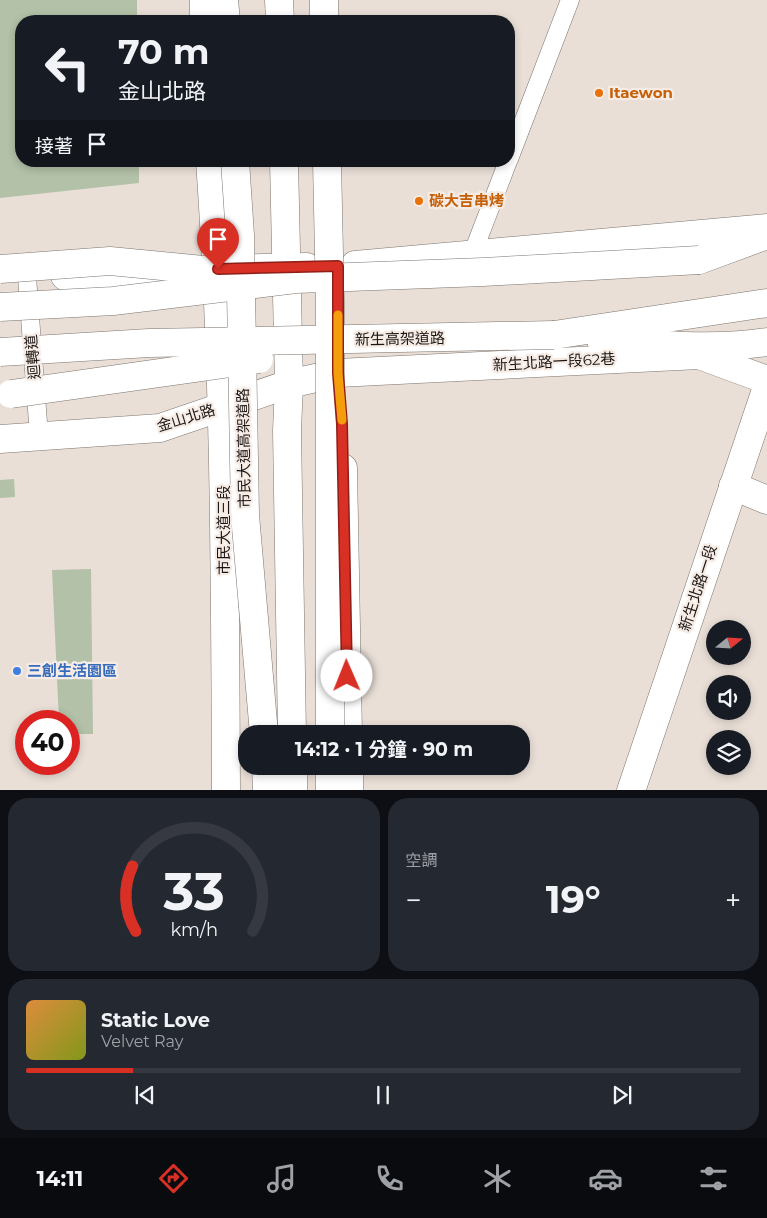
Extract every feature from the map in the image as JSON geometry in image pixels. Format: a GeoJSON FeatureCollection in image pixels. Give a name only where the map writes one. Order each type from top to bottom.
{"type":"FeatureCollection","features":[{"type":"Feature","properties":{"kind":"main road"},"geometry":{"type":"LineString","coordinates":[[204,0],[204,15]]}},
{"type":"Feature","properties":{"kind":"main road"},"geometry":{"type":"LineString","coordinates":[[224,0],[225,15]]}},
{"type":"Feature","properties":{"kind":"main road"},"geometry":{"type":"LineString","coordinates":[[279,0],[280,15]]}},
{"type":"Feature","properties":{"kind":"main road"},"geometry":{"type":"LineString","coordinates":[[324,0],[324,15]]}},
{"type":"Feature","properties":{"kind":"main road"},"geometry":{"type":"LineString","coordinates":[[335,0],[335,15]]}},
{"type":"Feature","properties":{"kind":"main road","name":"市民大道三段"},"geometry":{"type":"LineString","coordinates":[[210,167],[218,269],[222,408],[226,790]]}},
{"type":"Feature","properties":{"kind":"main road","name":"市民大道高架道路"},"geometry":{"type":"LineString","coordinates":[[235,167],[240,235],[245,515],[263,725]]}},
{"type":"Feature","properties":{"kind":"main road"},"geometry":{"type":"LineString","coordinates":[[284,167],[291,273],[289,384],[286,431],[292,725]]}},
{"type":"Feature","properties":{"kind":"main road"},"geometry":{"type":"LineString","coordinates":[[327,167],[330,301],[330,725]]}},
{"type":"Feature","properties":{"kind":"main road"},"geometry":{"type":"LineString","coordinates":[[337,167],[338,373],[342,424],[348,725]]}},
{"type":"Feature","properties":{"kind":"main road"},"geometry":{"type":"LineString","coordinates":[[0,308],[113,301],[338,266],[767,228]]}},
{"type":"Feature","properties":{"kind":"main road"},"geometry":{"type":"LineString","coordinates":[[699,260],[767,235]]}},
{"type":"Feature","properties":{"kind":"main road"},"geometry":{"type":"LineString","coordinates":[[0,258],[26,277],[157,274],[218,269],[291,273],[483,272],[699,260],[767,252]]}},
{"type":"Feature","properties":{"kind":"main road"},"geometry":{"type":"LineString","coordinates":[[0,269],[110,261],[291,273]]}},
{"type":"Feature","properties":{"kind":"main road","name":"新生高架道路"},"geometry":{"type":"LineString","coordinates":[[0,352],[149,343],[554,335],[767,304]]}},
{"type":"Feature","properties":{"kind":"main road"},"geometry":{"type":"LineString","coordinates":[[554,335],[619,342],[685,345],[751,345],[767,342]]}},
{"type":"Feature","properties":{"kind":"main road"},"geometry":{"type":"LineString","coordinates":[[0,395],[400,339]]}},
{"type":"Feature","properties":{"kind":"main road","name":"新生北路一段62巷"},"geometry":{"type":"LineString","coordinates":[[338,373],[699,355],[767,380]]}},
{"type":"Feature","properties":{"kind":"main road","name":"金山北路"},"geometry":{"type":"LineString","coordinates":[[0,438],[160,428],[289,384],[338,373]]}},
{"type":"Feature","properties":{"kind":"main road","name":"新生北路一段"},"geometry":{"type":"LineString","coordinates":[[631,790],[767,387]]}},
{"type":"Feature","properties":{"kind":"main road"},"geometry":{"type":"LineString","coordinates":[[733,486],[767,500]]}},
{"type":"Feature","properties":{"kind":"main road"},"geometry":{"type":"LineString","coordinates":[[266,775],[267,790]]}},
{"type":"Feature","properties":{"kind":"main road"},"geometry":{"type":"LineString","coordinates":[[293,775],[294,790]]}},
{"type":"Feature","properties":{"kind":"main road"},"geometry":{"type":"LineString","coordinates":[[330,775],[330,790]]}},
{"type":"Feature","properties":{"kind":"main road"},"geometry":{"type":"LineString","coordinates":[[349,775],[349,790]]}},
{"type":"Feature","properties":{"kind":"lane"},"geometry":{"type":"LineString","coordinates":[[515,142],[570,0]]}},
{"type":"Feature","properties":{"kind":"lane"},"geometry":{"type":"LineString","coordinates":[[472,255],[505,167]]}},
{"type":"Feature","properties":{"kind":"lane","name":"迴轉道"},"geometry":{"type":"LineString","coordinates":[[26,277],[39,436]]}},
{"type":"Feature","properties":{"kind":"green space"},"geometry":{"type":"Polygon","coordinates":[[[0,0],[137,0],[137,15],[15,15],[15,167],[139,167],[139,183],[0,198],[0,0]]]}},
{"type":"Feature","properties":{"kind":"green space"},"geometry":{"type":"Polygon","coordinates":[[[14,479],[15,497],[0,498],[0,480],[14,479]]]}},
{"type":"Feature","properties":{"kind":"green space"},"geometry":{"type":"Polygon","coordinates":[[[91,569],[93,734],[80,734],[80,710],[58,710],[52,570],[91,569]]]}},
{"type":"Feature","properties":{"kind":"slow traffic"},"geometry":{"type":"LineString","coordinates":[[338,315],[338,373],[342,420]]}},
{"type":"Feature","properties":{"kind":"place","name":"Itaewon"},"geometry":{"type":"Point","coordinates":[599,93]}},
{"type":"Feature","properties":{"kind":"place","name":"碳大吉串烤"},"geometry":{"type":"Point","coordinates":[419,201]}},
{"type":"Feature","properties":{"kind":"place","name":"三創生活園區"},"geometry":{"type":"Point","coordinates":[17,671]}},
{"type":"Feature","properties":{"kind":"route"},"geometry":{"type":"LineString","coordinates":[[218,269],[338,266],[338,373],[342,424],[347,676]]}}]}
